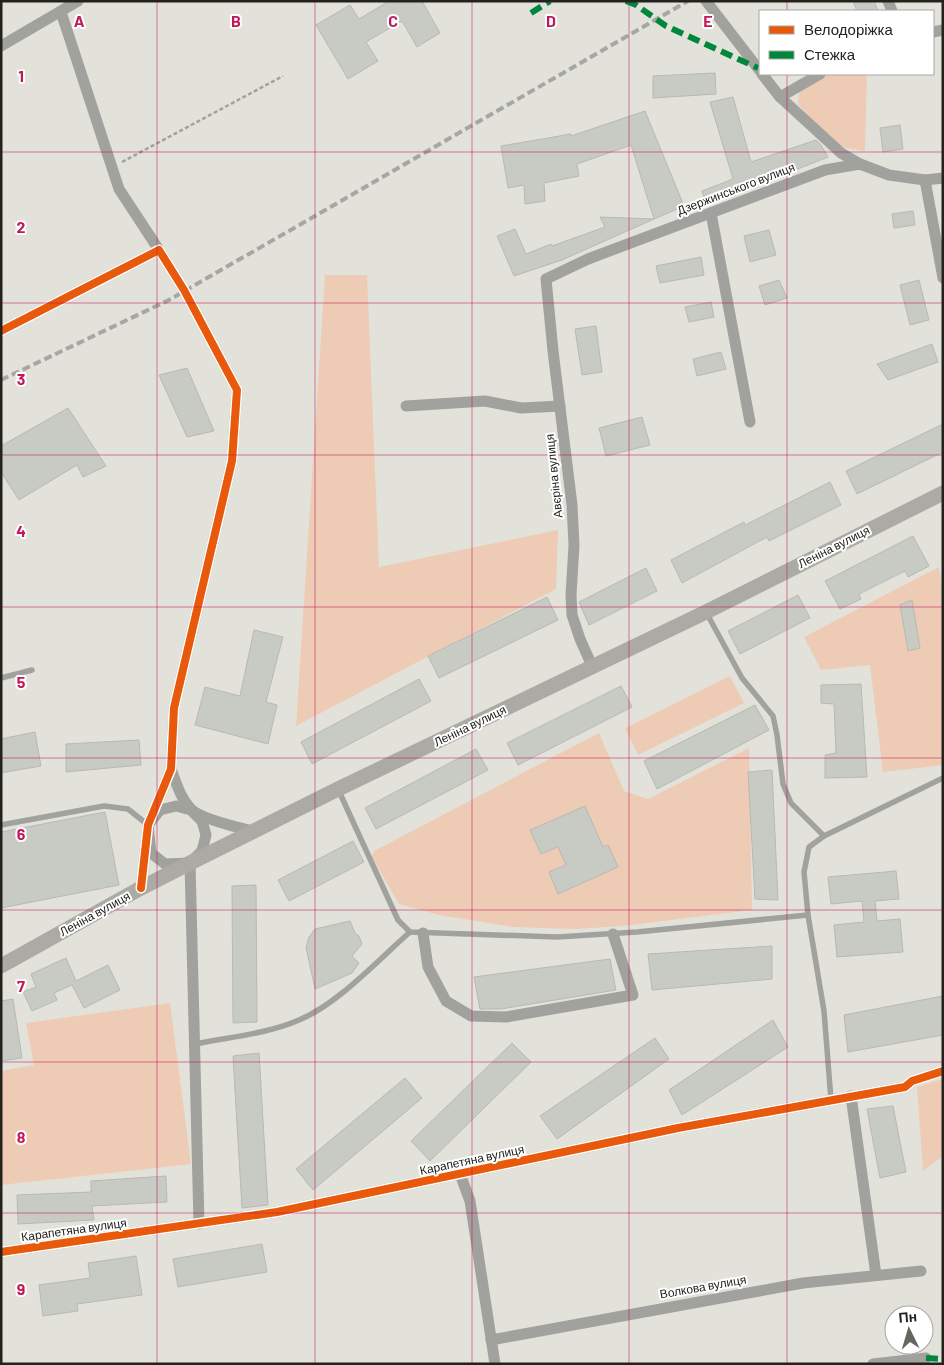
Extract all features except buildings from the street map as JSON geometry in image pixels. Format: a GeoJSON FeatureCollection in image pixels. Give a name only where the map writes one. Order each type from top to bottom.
{"type":"FeatureCollection","features":[{"type":"Feature","properties":{"kind":"main road","name":"Леніна вулиця"},"geometry":{"type":"LineString","coordinates":[[1,966],[141,888],[253,831],[593,668],[943,493]]}},
{"type":"Feature","properties":{"kind":"street"},"geometry":{"type":"LineString","coordinates":[[1,46],[78,1]]}},
{"type":"Feature","properties":{"kind":"street"},"geometry":{"type":"LineString","coordinates":[[706,1],[759,69]]}},
{"type":"Feature","properties":{"kind":"street"},"geometry":{"type":"LineString","coordinates":[[61,12],[119,189],[184,290],[237,390],[232,462],[174,708],[171,769],[148,825],[141,888]]}},
{"type":"Feature","properties":{"kind":"street"},"geometry":{"type":"LineString","coordinates":[[763,75],[780,97],[841,153],[860,164],[889,175],[925,180],[943,178]]}},
{"type":"Feature","properties":{"kind":"street"},"geometry":{"type":"LineString","coordinates":[[780,97],[818,75]]}},
{"type":"Feature","properties":{"kind":"street","name":"Дзержинського вулиця"},"geometry":{"type":"LineString","coordinates":[[546,279],[588,259],[825,170],[860,164]]}},
{"type":"Feature","properties":{"kind":"street"},"geometry":{"type":"LineString","coordinates":[[925,180],[943,278]]}},
{"type":"Feature","properties":{"kind":"street"},"geometry":{"type":"LineString","coordinates":[[711,213],[750,422]]}},
{"type":"Feature","properties":{"kind":"street"},"geometry":{"type":"LineString","coordinates":[[1,331],[159,250]]}},
{"type":"Feature","properties":{"kind":"street","name":"Авєріна вулиця"},"geometry":{"type":"LineString","coordinates":[[546,279],[573,515],[572,615],[593,668]]}},
{"type":"Feature","properties":{"kind":"street"},"geometry":{"type":"LineString","coordinates":[[406,406],[484,401],[522,408],[560,406]]}},
{"type":"Feature","properties":{"kind":"street"},"geometry":{"type":"LineString","coordinates":[[171,769],[180,792],[191,810],[202,821],[206,836],[202,851],[190,863],[164,864],[151,853],[148,825],[160,810],[176,806],[191,810],[223,824],[253,831]]}},
{"type":"Feature","properties":{"kind":"street"},"geometry":{"type":"LineString","coordinates":[[190,863],[199,1224]]}},
{"type":"Feature","properties":{"kind":"street"},"geometry":{"type":"LineString","coordinates":[[423,933],[428,967],[446,1001],[472,1016],[506,1017],[633,995],[613,934]]}},
{"type":"Feature","properties":{"kind":"street","name":"Карапетяна вулиця"},"geometry":{"type":"LineString","coordinates":[[1,1252],[277,1212],[678,1128],[905,1086],[912,1081],[943,1071]]}},
{"type":"Feature","properties":{"kind":"street"},"geometry":{"type":"LineString","coordinates":[[851,1096],[876,1275]]}},
{"type":"Feature","properties":{"kind":"street"},"geometry":{"type":"LineString","coordinates":[[460,1174],[470,1200],[484,1304],[495,1364]]}},
{"type":"Feature","properties":{"kind":"street","name":"Волкова вулиця"},"geometry":{"type":"LineString","coordinates":[[492,1340],[803,1283],[921,1271]]}},
{"type":"Feature","properties":{"kind":"street"},"geometry":{"type":"LineString","coordinates":[[873,1364],[926,1358]]}},
{"type":"Feature","properties":{"kind":"lane"},"geometry":{"type":"LineString","coordinates":[[706,612],[742,678],[773,716],[778,735],[783,784],[791,803],[824,836]]}},
{"type":"Feature","properties":{"kind":"lane"},"geometry":{"type":"LineString","coordinates":[[1,678],[32,670]]}},
{"type":"Feature","properties":{"kind":"lane"},"geometry":{"type":"LineString","coordinates":[[830,1100],[824,1011],[808,915],[804,872],[809,847],[824,836],[943,778]]}},
{"type":"Feature","properties":{"kind":"lane"},"geometry":{"type":"LineString","coordinates":[[338,789],[398,920],[410,932],[557,937],[613,934],[808,915]]}},
{"type":"Feature","properties":{"kind":"lane"},"geometry":{"type":"LineString","coordinates":[[1,825],[104,806],[128,809],[148,825]]}},
{"type":"Feature","properties":{"kind":"lane"},"geometry":{"type":"LineString","coordinates":[[195,1044],[265,1030],[299,1020],[330,1004],[410,932]]}},
{"type":"Feature","properties":{"kind":"path"},"geometry":{"type":"LineString","coordinates":[[112,168],[283,76]]}},
{"type":"Feature","properties":{"kind":"shaded area"},"geometry":{"type":"Polygon","coordinates":[[[826,75],[867,75],[865,151],[841,147],[798,104],[799,92],[826,75]]]}},
{"type":"Feature","properties":{"kind":"shaded area"},"geometry":{"type":"Polygon","coordinates":[[[325,275],[367,275],[379,567],[558,530],[556,589],[296,726],[325,275]]]}},
{"type":"Feature","properties":{"kind":"shaded area"},"geometry":{"type":"Polygon","coordinates":[[[939,567],[943,595],[943,765],[883,772],[870,665],[821,670],[804,637],[939,567]]]}},
{"type":"Feature","properties":{"kind":"shaded area"},"geometry":{"type":"Polygon","coordinates":[[[730,676],[744,703],[638,755],[625,728],[730,676]]]}},
{"type":"Feature","properties":{"kind":"shaded area"},"geometry":{"type":"Polygon","coordinates":[[[599,733],[624,791],[648,799],[749,748],[752,910],[622,926],[576,929],[513,927],[439,915],[399,904],[372,857],[374,851],[599,733]]]}},
{"type":"Feature","properties":{"kind":"shaded area"},"geometry":{"type":"Polygon","coordinates":[[[170,1003],[191,1164],[1,1185],[1,1071],[34,1065],[26,1023],[170,1003]]]}},
{"type":"Feature","properties":{"kind":"shaded area"},"geometry":{"type":"Polygon","coordinates":[[[943,1079],[943,1156],[923,1171],[917,1087],[943,1079]]]}},
{"type":"Feature","properties":{"kind":"railway"},"geometry":{"type":"LineString","coordinates":[[1,380],[169,300],[688,1]]}},
{"type":"Feature","properties":{"kind":"marked path"},"geometry":{"type":"LineString","coordinates":[[531,13],[550,1]]}},
{"type":"Feature","properties":{"kind":"marked path"},"geometry":{"type":"LineString","coordinates":[[626,1],[636,5],[666,26],[758,68]]}},
{"type":"Feature","properties":{"kind":"marked path"},"geometry":{"type":"LineString","coordinates":[[926,1358],[943,1359]]}},
{"type":"Feature","properties":{"kind":"cycle path"},"geometry":{"type":"LineString","coordinates":[[1,331],[159,250],[184,290],[237,390],[232,461],[174,708],[171,769],[148,825],[141,888]]}},
{"type":"Feature","properties":{"kind":"cycle path"},"geometry":{"type":"LineString","coordinates":[[1,1252],[277,1212],[678,1128],[905,1087],[912,1081],[943,1071]]}}]}
